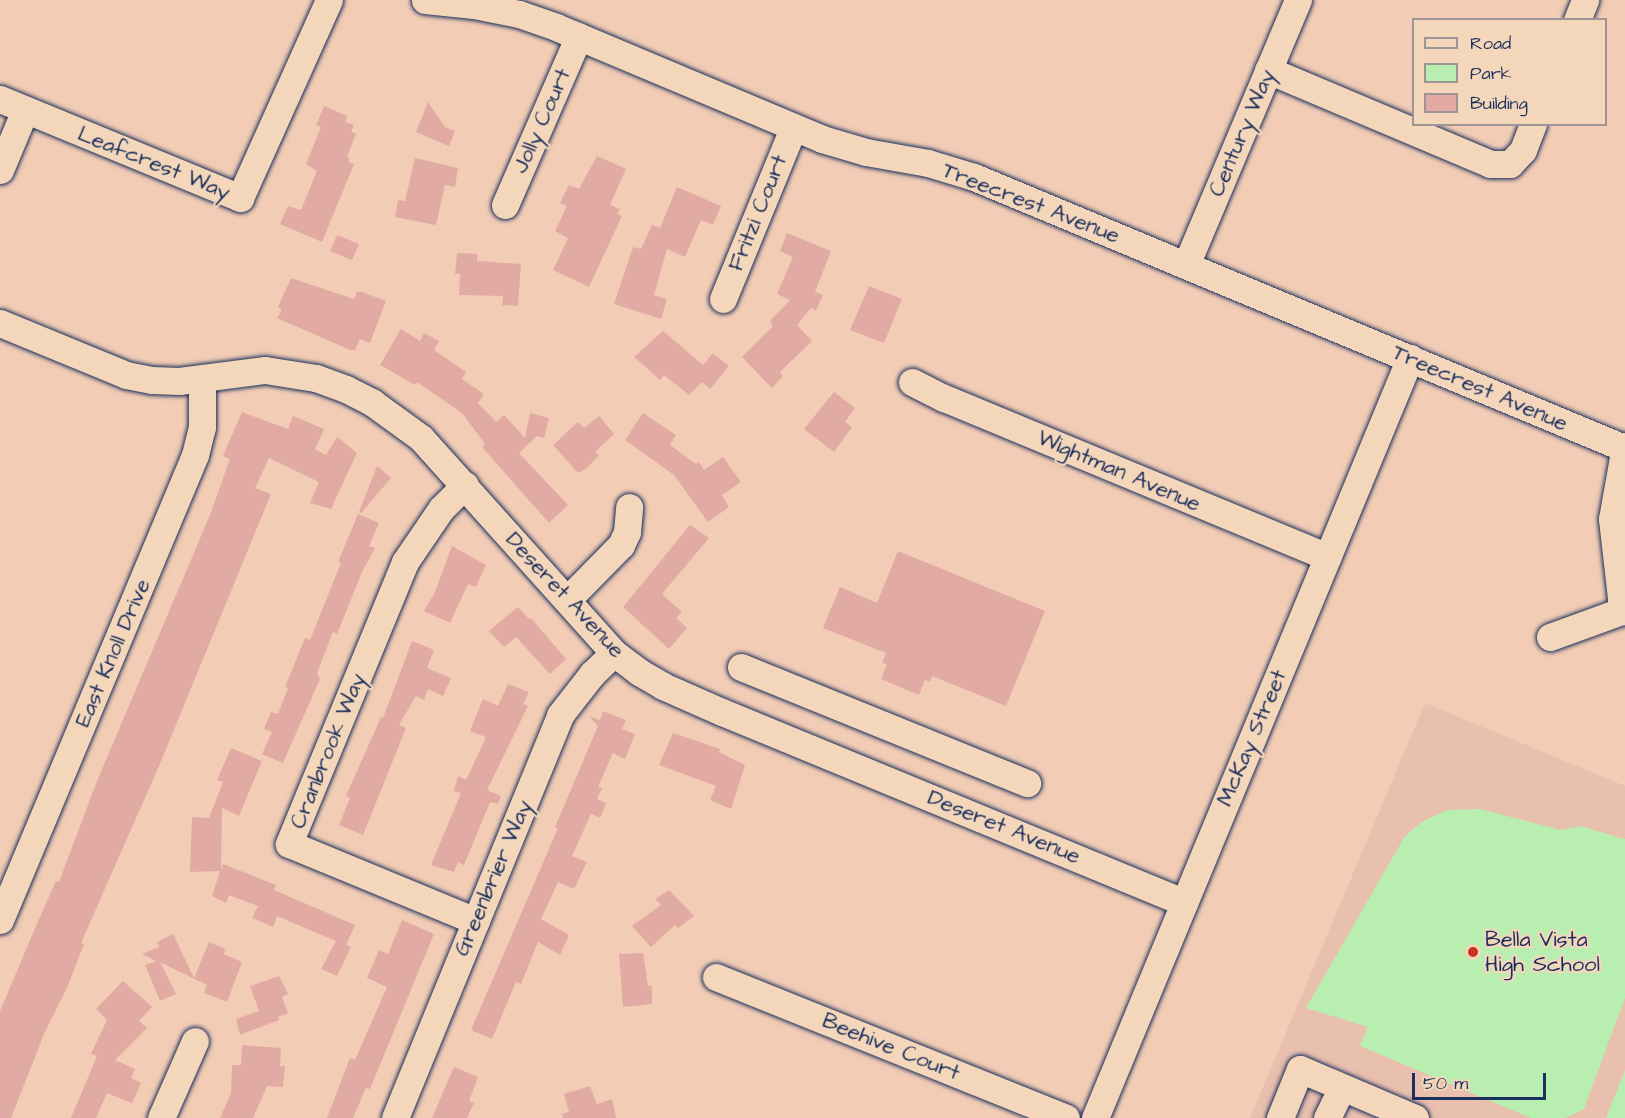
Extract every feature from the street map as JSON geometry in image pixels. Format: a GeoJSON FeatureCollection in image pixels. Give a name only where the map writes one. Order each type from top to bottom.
{"type":"FeatureCollection","features":[{"type":"Feature","properties":{"kind":"street","name":"Leafcrest Way"},"geometry":{"type":"LineString","coordinates":[[0,99],[240,198],[329,0]]}},
{"type":"Feature","properties":{"kind":"street","name":"Treecrest Avenue"},"geometry":{"type":"LineString","coordinates":[[425,0],[475,3],[519,14],[579,36],[793,128],[866,152],[959,172],[1625,447]]}},
{"type":"Feature","properties":{"kind":"street","name":"Century Way"},"geometry":{"type":"LineString","coordinates":[[1186,265],[1298,0]]}},
{"type":"Feature","properties":{"kind":"street"},"geometry":{"type":"LineString","coordinates":[[1578,18],[1585,0]]}},
{"type":"Feature","properties":{"kind":"street","name":"Jolly Court"},"geometry":{"type":"LineString","coordinates":[[506,205],[579,36]]}},
{"type":"Feature","properties":{"kind":"street"},"geometry":{"type":"LineString","coordinates":[[1268,70],[1490,164],[1510,164],[1523,150],[1532,126]]}},
{"type":"Feature","properties":{"kind":"street"},"geometry":{"type":"LineString","coordinates":[[0,170],[25,110]]}},
{"type":"Feature","properties":{"kind":"street","name":"Fritzi Court"},"geometry":{"type":"LineString","coordinates":[[723,298],[793,128]]}},
{"type":"Feature","properties":{"kind":"street","name":"Deseret Avenue"},"geometry":{"type":"LineString","coordinates":[[0,323],[126,375],[166,382],[202,379],[239,371],[265,370],[316,378],[346,389],[398,420],[421,438],[614,653],[663,686],[1184,902]]}},
{"type":"Feature","properties":{"kind":"street","name":"McKay Street"},"geometry":{"type":"LineString","coordinates":[[1095,1118],[1410,358]]}},
{"type":"Feature","properties":{"kind":"street","name":"East Knoll Drive"},"geometry":{"type":"LineString","coordinates":[[0,921],[195,455],[202,427],[202,379]]}},
{"type":"Feature","properties":{"kind":"street","name":"Wightman Avenue"},"geometry":{"type":"LineString","coordinates":[[912,382],[944,398],[1327,557]]}},
{"type":"Feature","properties":{"kind":"street"},"geometry":{"type":"LineString","coordinates":[[1550,638],[1625,611],[1612,519],[1625,447]]}},
{"type":"Feature","properties":{"kind":"street","name":"Cranbrook Way"},"geometry":{"type":"LineString","coordinates":[[465,485],[441,509],[405,562],[290,844],[476,921]]}},
{"type":"Feature","properties":{"kind":"street"},"geometry":{"type":"LineString","coordinates":[[567,600],[621,545],[629,519],[628,507]]}},
{"type":"Feature","properties":{"kind":"street","name":"Greenbrier Way"},"geometry":{"type":"LineString","coordinates":[[394,1118],[560,715],[592,674],[614,653]]}},
{"type":"Feature","properties":{"kind":"street"},"geometry":{"type":"LineString","coordinates":[[741,667],[1027,783]]}},
{"type":"Feature","properties":{"kind":"street","name":"Beehive Court"},"geometry":{"type":"LineString","coordinates":[[716,977],[1066,1118]]}},
{"type":"Feature","properties":{"kind":"street"},"geometry":{"type":"LineString","coordinates":[[161,1118],[195,1041]]}},
{"type":"Feature","properties":{"kind":"street"},"geometry":{"type":"LineString","coordinates":[[1280,1118],[1300,1069],[1415,1118]]}},
{"type":"Feature","properties":{"kind":"street"},"geometry":{"type":"LineString","coordinates":[[1327,1118],[1342,1087]]}},
{"type":"Feature","properties":{"kind":"shaded area","name":"Bella Vista High School"},"geometry":{"type":"Polygon","coordinates":[[[1425,703],[1625,786],[1625,1118],[1250,1118],[1425,703]]]}},
{"type":"Feature","properties":{"kind":"green space","name":"Bella Vista High School"},"geometry":{"type":"Polygon","coordinates":[[[1480,809],[1561,830],[1580,826],[1625,839],[1625,998],[1584,1109],[1566,1118],[1531,1118],[1360,1046],[1368,1027],[1306,1008],[1405,836],[1423,821],[1447,810],[1480,809]]]}},
{"type":"Feature","properties":{"kind":"green space"},"geometry":{"type":"Polygon","coordinates":[[[1625,1070],[1625,1118],[1606,1118],[1625,1070]]]}},
{"type":"Feature","properties":{"kind":"building"},"geometry":{"type":"Polygon","coordinates":[[[428,102],[445,127],[455,131],[449,146],[416,132],[428,102]]]}},
{"type":"Feature","properties":{"kind":"building"},"geometry":{"type":"Polygon","coordinates":[[[324,106],[347,116],[345,122],[354,125],[351,131],[356,134],[347,157],[350,158],[348,162],[354,164],[322,242],[280,224],[288,206],[301,210],[317,171],[306,164],[321,127],[316,125],[324,106]]]}},
{"type":"Feature","properties":{"kind":"building"},"geometry":{"type":"Polygon","coordinates":[[[597,156],[626,169],[610,205],[620,209],[617,214],[622,216],[589,287],[553,270],[568,238],[555,231],[567,206],[560,203],[569,185],[579,189],[597,156]]]}},
{"type":"Feature","properties":{"kind":"building"},"geometry":{"type":"Polygon","coordinates":[[[415,158],[458,168],[455,187],[445,185],[436,225],[395,217],[398,200],[405,201],[415,158]]]}},
{"type":"Feature","properties":{"kind":"building"},"geometry":{"type":"Polygon","coordinates":[[[677,187],[721,206],[713,225],[701,220],[685,257],[667,249],[654,295],[667,299],[661,319],[614,304],[633,247],[641,249],[652,225],[660,228],[677,187]]]}},
{"type":"Feature","properties":{"kind":"building"},"geometry":{"type":"Polygon","coordinates":[[[787,233],[831,251],[815,292],[823,295],[816,310],[811,308],[797,325],[812,341],[780,372],[783,376],[772,388],[742,357],[773,326],[770,321],[790,300],[777,294],[793,257],[780,251],[787,233]]]}},
{"type":"Feature","properties":{"kind":"building"},"geometry":{"type":"Polygon","coordinates":[[[337,235],[359,244],[352,260],[330,251],[337,235]]]}},
{"type":"Feature","properties":{"kind":"building"},"geometry":{"type":"Polygon","coordinates":[[[457,253],[477,254],[477,261],[521,264],[518,306],[502,305],[503,296],[459,295],[460,274],[455,274],[457,253]]]}},
{"type":"Feature","properties":{"kind":"building"},"geometry":{"type":"Polygon","coordinates":[[[291,278],[354,299],[357,292],[362,292],[386,301],[370,343],[360,339],[355,350],[350,350],[277,318],[282,310],[278,307],[291,278]]]}},
{"type":"Feature","properties":{"kind":"building"},"geometry":{"type":"Polygon","coordinates":[[[869,286],[902,299],[884,343],[850,330],[869,286]]]}},
{"type":"Feature","properties":{"kind":"building"},"geometry":{"type":"Polygon","coordinates":[[[401,329],[420,341],[424,333],[439,341],[434,350],[466,372],[462,379],[484,394],[478,403],[496,422],[504,415],[525,438],[530,413],[549,418],[544,438],[537,436],[519,453],[568,505],[549,523],[482,447],[485,444],[462,413],[417,382],[415,385],[380,365],[401,329]]]}},
{"type":"Feature","properties":{"kind":"building"},"geometry":{"type":"Polygon","coordinates":[[[663,331],[703,365],[713,353],[729,366],[710,389],[702,382],[689,395],[664,375],[660,380],[634,357],[663,331]]]}},
{"type":"Feature","properties":{"kind":"building"},"geometry":{"type":"Polygon","coordinates":[[[834,392],[855,408],[845,422],[852,427],[834,452],[804,429],[834,392]]]}},
{"type":"Feature","properties":{"kind":"building"},"geometry":{"type":"Polygon","coordinates":[[[242,412],[288,429],[293,416],[324,429],[315,449],[326,455],[337,437],[357,453],[331,509],[310,503],[319,482],[269,458],[255,488],[271,494],[159,766],[81,943],[84,944],[67,988],[44,1034],[11,1118],[0,1118],[0,1011],[56,881],[59,882],[97,781],[210,515],[230,459],[223,456],[242,412]]]}},
{"type":"Feature","properties":{"kind":"building"},"geometry":{"type":"Polygon","coordinates":[[[643,413],[676,435],[670,445],[696,464],[699,462],[704,470],[723,457],[741,482],[722,495],[729,507],[708,522],[674,475],[625,440],[643,413]]]}},
{"type":"Feature","properties":{"kind":"building"},"geometry":{"type":"Polygon","coordinates":[[[599,416],[614,434],[595,452],[599,455],[587,468],[578,473],[553,445],[578,422],[584,428],[599,416]]]}},
{"type":"Feature","properties":{"kind":"building"},"geometry":{"type":"Polygon","coordinates":[[[377,466],[391,478],[361,513],[359,512],[377,466]]]}},
{"type":"Feature","properties":{"kind":"building"},"geometry":{"type":"Polygon","coordinates":[[[358,514],[379,523],[369,546],[375,548],[362,572],[337,634],[333,632],[317,673],[320,679],[283,763],[262,754],[272,732],[264,729],[271,712],[278,714],[288,688],[285,687],[305,638],[310,640],[358,514]]]}},
{"type":"Feature","properties":{"kind":"building"},"geometry":{"type":"Polygon","coordinates":[[[690,525],[709,538],[662,594],[682,612],[676,618],[687,628],[669,649],[623,607],[690,525]]]}},
{"type":"Feature","properties":{"kind":"building"},"geometry":{"type":"Polygon","coordinates":[[[452,546],[486,565],[476,587],[468,584],[450,623],[424,611],[435,592],[452,546]]]}},
{"type":"Feature","properties":{"kind":"building"},"geometry":{"type":"Polygon","coordinates":[[[898,551],[1045,611],[1006,706],[932,676],[930,682],[925,680],[919,695],[881,679],[887,664],[882,663],[886,653],[823,628],[840,587],[877,603],[898,551]]]}},
{"type":"Feature","properties":{"kind":"building"},"geometry":{"type":"Polygon","coordinates":[[[518,607],[529,619],[531,618],[566,659],[550,674],[516,637],[504,647],[489,631],[518,607]]]}},
{"type":"Feature","properties":{"kind":"building"},"geometry":{"type":"Polygon","coordinates":[[[412,641],[434,650],[427,668],[451,678],[443,696],[428,689],[424,700],[416,696],[399,725],[406,728],[363,835],[339,825],[350,798],[346,796],[381,717],[383,718],[412,641]]]}},
{"type":"Feature","properties":{"kind":"building"},"geometry":{"type":"Polygon","coordinates":[[[508,684],[529,692],[523,704],[528,706],[487,790],[501,796],[498,804],[490,802],[464,865],[458,862],[454,872],[431,865],[461,793],[454,791],[458,776],[466,780],[486,737],[470,731],[483,699],[498,706],[508,684]]]}},
{"type":"Feature","properties":{"kind":"building"},"geometry":{"type":"Polygon","coordinates":[[[603,711],[626,720],[622,729],[635,734],[625,759],[613,753],[598,787],[602,788],[597,799],[606,803],[600,818],[591,814],[572,856],[587,862],[574,889],[558,882],[541,919],[569,935],[560,955],[538,942],[521,984],[516,982],[492,1039],[471,1030],[558,828],[555,827],[598,726],[589,716],[600,720],[603,711]]]}},
{"type":"Feature","properties":{"kind":"building"},"geometry":{"type":"Polygon","coordinates":[[[673,733],[720,749],[719,752],[745,765],[731,809],[710,800],[716,786],[659,765],[673,733]]]}},
{"type":"Feature","properties":{"kind":"building"},"geometry":{"type":"Polygon","coordinates":[[[231,748],[262,761],[239,816],[222,808],[221,870],[223,864],[276,885],[274,890],[355,925],[346,945],[351,947],[337,976],[321,969],[336,941],[277,916],[273,927],[252,918],[258,906],[229,895],[226,903],[212,896],[220,871],[190,872],[192,817],[209,818],[223,782],[217,780],[231,748]]]}},
{"type":"Feature","properties":{"kind":"building"},"geometry":{"type":"Polygon","coordinates":[[[669,890],[694,916],[678,928],[675,925],[651,947],[632,926],[661,905],[655,899],[669,890]]]}},
{"type":"Feature","properties":{"kind":"building"},"geometry":{"type":"Polygon","coordinates":[[[402,920],[434,934],[370,1089],[366,1088],[353,1118],[327,1118],[350,1058],[355,1060],[387,987],[367,978],[379,950],[388,954],[402,920]]]}},
{"type":"Feature","properties":{"kind":"building"},"geometry":{"type":"Polygon","coordinates":[[[173,934],[194,978],[209,942],[225,949],[224,954],[242,962],[227,1002],[204,993],[207,985],[160,962],[176,994],[160,1001],[145,965],[156,961],[142,954],[159,947],[157,942],[173,934]]]}},
{"type":"Feature","properties":{"kind":"building"},"geometry":{"type":"Polygon","coordinates":[[[643,953],[648,986],[652,986],[652,1004],[623,1007],[619,954],[643,953]]]}},
{"type":"Feature","properties":{"kind":"building"},"geometry":{"type":"Polygon","coordinates":[[[279,976],[288,994],[282,997],[288,1013],[278,1017],[279,1020],[240,1035],[236,1019],[259,1011],[250,986],[279,976]]]}},
{"type":"Feature","properties":{"kind":"building"},"geometry":{"type":"Polygon","coordinates":[[[123,981],[152,1007],[139,1021],[147,1028],[115,1060],[135,1069],[131,1078],[141,1083],[132,1103],[107,1093],[96,1118],[71,1118],[97,1056],[91,1054],[107,1020],[96,1009],[123,981]]]}},
{"type":"Feature","properties":{"kind":"building"},"geometry":{"type":"Polygon","coordinates":[[[242,1045],[281,1048],[280,1066],[285,1066],[283,1087],[267,1086],[253,1118],[220,1118],[231,1093],[232,1065],[241,1065],[242,1045]]]}},
{"type":"Feature","properties":{"kind":"building"},"geometry":{"type":"Polygon","coordinates":[[[454,1067],[478,1077],[469,1101],[474,1103],[467,1118],[432,1118],[454,1067]]]}},
{"type":"Feature","properties":{"kind":"building"},"geometry":{"type":"Polygon","coordinates":[[[590,1086],[597,1104],[612,1099],[616,1118],[563,1118],[562,1114],[569,1112],[564,1094],[590,1086]]]}},
{"type":"Feature","properties":{"kind":"place","name":"Bella Vista High School"},"geometry":{"type":"Point","coordinates":[1473,952]}}]}
